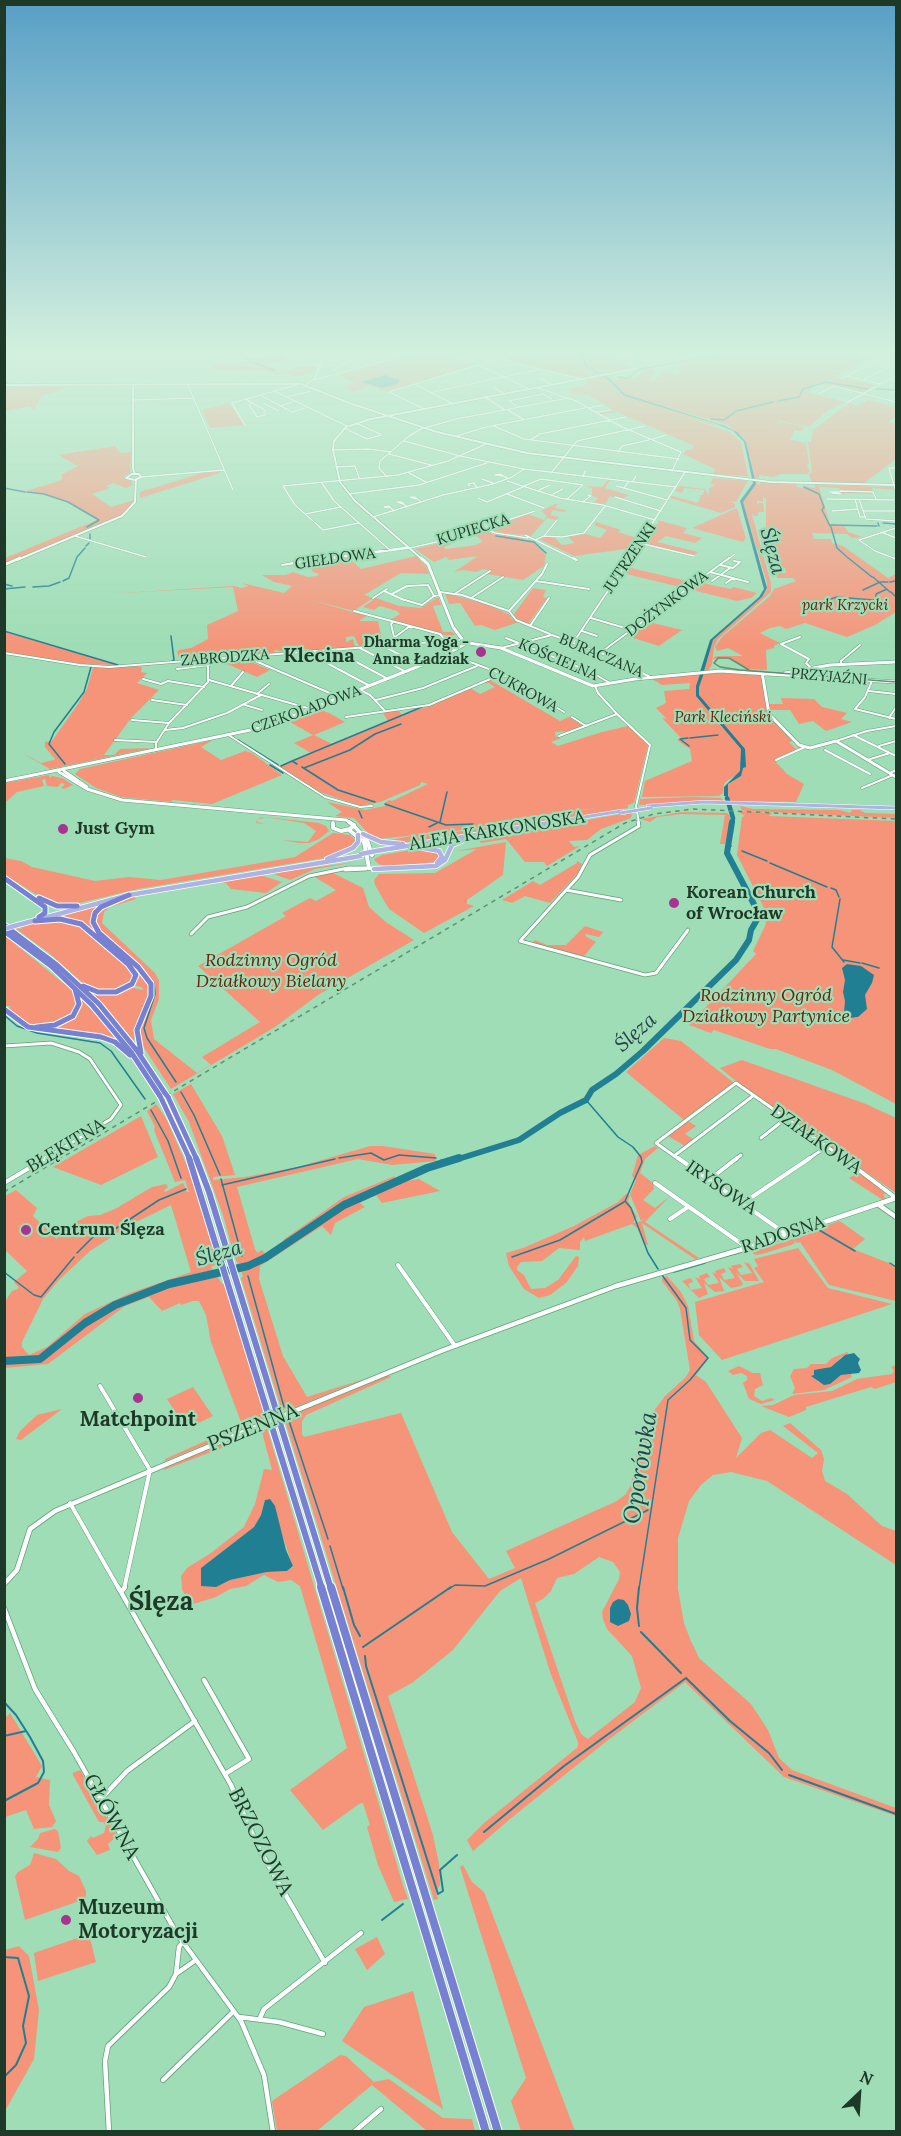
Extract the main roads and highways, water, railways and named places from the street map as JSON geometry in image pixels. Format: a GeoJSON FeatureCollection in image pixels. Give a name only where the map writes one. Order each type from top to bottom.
{"type":"FeatureCollection","features":[{"type":"Feature","properties":{"kind":"highway"},"geometry":{"type":"LineString","coordinates":[[4,878],[53,905],[77,906]]}},
{"type":"Feature","properties":{"kind":"highway"},"geometry":{"type":"LineString","coordinates":[[27,892],[46,909],[45,913],[37,919]]}},
{"type":"Feature","properties":{"kind":"highway"},"geometry":{"type":"LineString","coordinates":[[129,895],[101,907],[93,922],[99,933],[138,967],[150,984],[150,996],[137,1030],[142,1062]]}},
{"type":"Feature","properties":{"kind":"highway"},"geometry":{"type":"LineString","coordinates":[[37,919],[60,918],[81,924],[117,954],[136,975],[131,986],[111,993],[97,992],[74,984]]}},
{"type":"Feature","properties":{"kind":"highway"},"geometry":{"type":"LineString","coordinates":[[4,928],[74,984],[107,1014],[142,1062],[202,1170],[232,1263],[232,1278],[486,2129]]}},
{"type":"Feature","properties":{"kind":"highway"},"geometry":{"type":"LineString","coordinates":[[21,1023],[36,1027],[48,1026],[69,1019],[77,1012],[80,1004],[74,984]]}},
{"type":"Feature","properties":{"kind":"highway"},"geometry":{"type":"LineString","coordinates":[[4,1009],[21,1023],[39,1030],[108,1040],[142,1062]]}},
{"type":"Feature","properties":{"kind":"highway"},"geometry":{"type":"LineString","coordinates":[[163,1097],[191,1163],[224,1265],[232,1278],[497,2129]]}},
{"type":"Feature","properties":{"kind":"main road","name":"ALEJA KARKONOSKA"},"geometry":{"type":"LineString","coordinates":[[274,869],[650,807],[723,803],[897,809]]}},
{"type":"Feature","properties":{"kind":"main road","name":"ALEJA KARKONOSKA"},"geometry":{"type":"LineString","coordinates":[[375,853],[424,843],[621,812]]}},
{"type":"Feature","properties":{"kind":"main road"},"geometry":{"type":"LineString","coordinates":[[324,860],[353,848],[358,843],[360,835],[389,844],[424,843]]}},
{"type":"Feature","properties":{"kind":"main road"},"geometry":{"type":"LineString","coordinates":[[372,868],[423,867],[440,864],[452,845],[472,837]]}},
{"type":"Feature","properties":{"kind":"main road"},"geometry":{"type":"LineString","coordinates":[[409,848],[428,847],[441,852],[442,857],[439,862],[423,867]]}},
{"type":"Feature","properties":{"kind":"main road","name":"ALEJA KARKONOSKA"},"geometry":{"type":"LineString","coordinates":[[274,869],[361,855]]}},
{"type":"Feature","properties":{"kind":"main road"},"geometry":{"type":"LineString","coordinates":[[4,928],[129,895],[274,869]]}},
{"type":"Feature","properties":{"kind":"main road"},"geometry":{"type":"LineString","coordinates":[[37,919],[133,892],[274,869]]}},
{"type":"Feature","properties":{"kind":"water"},"geometry":{"type":"Polygon","coordinates":[[[746,452],[748,452],[756,484],[743,502],[767,588],[762,597],[713,640],[704,671],[700,672],[710,640],[759,597],[764,589],[740,501],[753,483],[746,452]]]}},
{"type":"Feature","properties":{"kind":"water"},"geometry":{"type":"Polygon","coordinates":[[[704,673],[699,695],[745,749],[746,767],[743,768],[741,776],[728,784],[728,796],[724,796],[724,787],[740,771],[741,749],[696,696],[700,674],[704,673]]]}},
{"type":"Feature","properties":{"kind":"water"},"geometry":{"type":"Polygon","coordinates":[[[847,964],[861,966],[874,975],[865,995],[867,1009],[858,1017],[848,1018],[844,1012],[845,980],[842,968],[847,964]]]}},
{"type":"Feature","properties":{"kind":"water"},"geometry":{"type":"Polygon","coordinates":[[[854,1353],[860,1359],[859,1373],[841,1375],[830,1384],[824,1385],[811,1376],[814,1375],[814,1370],[831,1367],[845,1355],[854,1353]]]}},
{"type":"Feature","properties":{"kind":"water"},"geometry":{"type":"Polygon","coordinates":[[[270,1499],[275,1506],[286,1550],[293,1566],[287,1571],[267,1572],[230,1580],[216,1587],[201,1586],[201,1568],[254,1527],[261,1515],[265,1500],[270,1499]]]}},
{"type":"Feature","properties":{"kind":"water"},"geometry":{"type":"Polygon","coordinates":[[[618,1599],[624,1600],[631,1614],[629,1621],[618,1626],[610,1622],[610,1608],[618,1599]]]}},
{"type":"Feature","properties":{"kind":"waterway"},"geometry":{"type":"LineString","coordinates":[[804,487],[819,494],[824,507],[822,510],[830,526]]}},
{"type":"Feature","properties":{"kind":"waterway"},"geometry":{"type":"LineString","coordinates":[[4,488],[25,492]]}},
{"type":"Feature","properties":{"kind":"waterway"},"geometry":{"type":"LineString","coordinates":[[27,492],[44,494],[68,502],[99,520],[87,527]]}},
{"type":"Feature","properties":{"kind":"waterway"},"geometry":{"type":"LineString","coordinates":[[883,523],[896,524]]}},
{"type":"Feature","properties":{"kind":"waterway"},"geometry":{"type":"LineString","coordinates":[[831,525],[877,526]]}},
{"type":"Feature","properties":{"kind":"waterway"},"geometry":{"type":"LineString","coordinates":[[831,527],[837,548],[846,556]]}},
{"type":"Feature","properties":{"kind":"waterway"},"geometry":{"type":"LineString","coordinates":[[90,534],[90,539]]}},
{"type":"Feature","properties":{"kind":"waterway"},"geometry":{"type":"LineString","coordinates":[[496,536],[534,542],[546,553]]}},
{"type":"Feature","properties":{"kind":"waterway"},"geometry":{"type":"LineString","coordinates":[[86,546],[89,543]]}},
{"type":"Feature","properties":{"kind":"waterway"},"geometry":{"type":"LineString","coordinates":[[63,581],[69,578],[77,557],[85,548]]}},
{"type":"Feature","properties":{"kind":"waterway"},"geometry":{"type":"LineString","coordinates":[[847,557],[872,577]]}},
{"type":"Feature","properties":{"kind":"waterway"},"geometry":{"type":"LineString","coordinates":[[873,577],[887,589]]}},
{"type":"Feature","properties":{"kind":"waterway"},"geometry":{"type":"LineString","coordinates":[[890,582],[895,581]]}},
{"type":"Feature","properties":{"kind":"waterway"},"geometry":{"type":"LineString","coordinates":[[33,587],[49,586],[60,582]]}},
{"type":"Feature","properties":{"kind":"waterway"},"geometry":{"type":"LineString","coordinates":[[879,582],[888,582]]}},
{"type":"Feature","properties":{"kind":"waterway"},"geometry":{"type":"LineString","coordinates":[[863,590],[878,583]]}},
{"type":"Feature","properties":{"kind":"waterway"},"geometry":{"type":"LineString","coordinates":[[4,584],[12,586]]}},
{"type":"Feature","properties":{"kind":"waterway"},"geometry":{"type":"LineString","coordinates":[[4,589],[25,587]]}},
{"type":"Feature","properties":{"kind":"waterway"},"geometry":{"type":"LineString","coordinates":[[815,604],[837,597],[873,600],[876,599],[876,594],[887,589]]}},
{"type":"Feature","properties":{"kind":"waterway"},"geometry":{"type":"LineString","coordinates":[[887,589],[890,592]]}},
{"type":"Feature","properties":{"kind":"waterway"},"geometry":{"type":"LineString","coordinates":[[891,592],[896,597]]}},
{"type":"Feature","properties":{"kind":"waterway"},"geometry":{"type":"LineString","coordinates":[[4,631],[118,665]]}},
{"type":"Feature","properties":{"kind":"waterway"},"geometry":{"type":"LineString","coordinates":[[171,636],[174,660],[172,661]]}},
{"type":"Feature","properties":{"kind":"waterway"},"geometry":{"type":"LineString","coordinates":[[65,764],[49,744],[54,732],[84,692],[91,667]]}},
{"type":"Feature","properties":{"kind":"waterway"},"geometry":{"type":"LineString","coordinates":[[292,761],[422,707]]}},
{"type":"Feature","properties":{"kind":"waterway"},"geometry":{"type":"LineString","coordinates":[[304,768],[350,750],[375,734],[401,724]]}},
{"type":"Feature","properties":{"kind":"waterway"},"geometry":{"type":"LineString","coordinates":[[690,738],[718,735]]}},
{"type":"Feature","properties":{"kind":"waterway"},"geometry":{"type":"LineString","coordinates":[[688,738],[680,739],[689,746]]}},
{"type":"Feature","properties":{"kind":"waterway"},"geometry":{"type":"LineString","coordinates":[[238,740],[278,765]]}},
{"type":"Feature","properties":{"kind":"waterway"},"geometry":{"type":"LineString","coordinates":[[281,766],[292,761]]}},
{"type":"Feature","properties":{"kind":"waterway"},"geometry":{"type":"LineString","coordinates":[[292,761],[297,764]]}},
{"type":"Feature","properties":{"kind":"waterway"},"geometry":{"type":"LineString","coordinates":[[270,765],[283,773]]}},
{"type":"Feature","properties":{"kind":"waterway"},"geometry":{"type":"LineString","coordinates":[[302,767],[338,790],[375,802]]}},
{"type":"Feature","properties":{"kind":"waterway"},"geometry":{"type":"LineString","coordinates":[[440,822],[447,792]]}},
{"type":"Feature","properties":{"kind":"waterway","name":"Ślęza"},"geometry":{"type":"LineString","coordinates":[[727,798],[733,818],[732,823]]}},
{"type":"Feature","properties":{"kind":"waterway"},"geometry":{"type":"LineString","coordinates":[[385,804],[446,825],[473,824]]}},
{"type":"Feature","properties":{"kind":"waterway"},"geometry":{"type":"LineString","coordinates":[[359,811],[362,818]]}},
{"type":"Feature","properties":{"kind":"waterway","name":"Ślęza"},"geometry":{"type":"LineString","coordinates":[[455,1160],[519,1140],[560,1113],[586,1100],[592,1090],[616,1074],[643,1051],[736,960],[749,940],[751,930],[758,918],[757,910],[727,853],[732,822]]}},
{"type":"Feature","properties":{"kind":"waterway"},"geometry":{"type":"LineString","coordinates":[[429,827],[437,823]]}},
{"type":"Feature","properties":{"kind":"waterway"},"geometry":{"type":"LineString","coordinates":[[742,851],[767,861]]}},
{"type":"Feature","properties":{"kind":"waterway"},"geometry":{"type":"LineString","coordinates":[[770,863],[827,887]]}},
{"type":"Feature","properties":{"kind":"waterway"},"geometry":{"type":"LineString","coordinates":[[831,888],[836,890],[839,897]]}},
{"type":"Feature","properties":{"kind":"waterway"},"geometry":{"type":"LineString","coordinates":[[840,899],[832,947],[844,962]]}},
{"type":"Feature","properties":{"kind":"waterway"},"geometry":{"type":"LineString","coordinates":[[843,960],[860,963]]}},
{"type":"Feature","properties":{"kind":"waterway"},"geometry":{"type":"LineString","coordinates":[[862,963],[879,968]]}},
{"type":"Feature","properties":{"kind":"waterway"},"geometry":{"type":"LineString","coordinates":[[154,983],[155,994],[144,1028],[147,1038],[176,1082]]}},
{"type":"Feature","properties":{"kind":"waterway"},"geometry":{"type":"LineString","coordinates":[[4,1015],[17,1026],[37,1033],[100,1043],[111,1051],[145,1099]]}},
{"type":"Feature","properties":{"kind":"waterway"},"geometry":{"type":"LineString","coordinates":[[181,1092],[194,1115],[220,1175]]}},
{"type":"Feature","properties":{"kind":"waterway","name":"Oporówka"},"geometry":{"type":"LineString","coordinates":[[586,1100],[618,1137],[633,1147],[641,1157],[642,1162],[625,1201],[631,1208],[648,1253],[658,1269]]}},
{"type":"Feature","properties":{"kind":"waterway"},"geometry":{"type":"LineString","coordinates":[[151,1110],[168,1141],[181,1178]]}},
{"type":"Feature","properties":{"kind":"waterway"},"geometry":{"type":"LineString","coordinates":[[339,1158],[371,1153],[384,1160],[399,1155],[436,1158]]}},
{"type":"Feature","properties":{"kind":"waterway","name":"Ślęza"},"geometry":{"type":"LineString","coordinates":[[4,1361],[40,1359],[85,1323],[115,1305],[169,1284],[248,1266],[265,1258],[344,1205],[427,1168],[459,1158]]}},
{"type":"Feature","properties":{"kind":"waterway"},"geometry":{"type":"LineString","coordinates":[[223,1185],[335,1159]]}},
{"type":"Feature","properties":{"kind":"waterway","name":"Ślęza"},"geometry":{"type":"LineString","coordinates":[[441,1160],[446,1162]]}},
{"type":"Feature","properties":{"kind":"waterway"},"geometry":{"type":"LineString","coordinates":[[221,1179],[223,1185]]}},
{"type":"Feature","properties":{"kind":"waterway"},"geometry":{"type":"LineString","coordinates":[[223,1185],[242,1256]]}},
{"type":"Feature","properties":{"kind":"waterway"},"geometry":{"type":"LineString","coordinates":[[77,1253],[94,1236],[115,1229],[159,1200],[186,1189]]}},
{"type":"Feature","properties":{"kind":"waterway"},"geometry":{"type":"LineString","coordinates":[[512,1257],[560,1240],[624,1202]]}},
{"type":"Feature","properties":{"kind":"waterway"},"geometry":{"type":"LineString","coordinates":[[752,1249],[811,1230]]}},
{"type":"Feature","properties":{"kind":"waterway"},"geometry":{"type":"LineString","coordinates":[[819,1230],[855,1251]]}},
{"type":"Feature","properties":{"kind":"waterway"},"geometry":{"type":"LineString","coordinates":[[716,1259],[745,1251]]}},
{"type":"Feature","properties":{"kind":"waterway"},"geometry":{"type":"LineString","coordinates":[[4,1272],[34,1295],[41,1297],[74,1257]]}},
{"type":"Feature","properties":{"kind":"waterway"},"geometry":{"type":"LineString","coordinates":[[674,1272],[705,1263]]}},
{"type":"Feature","properties":{"kind":"waterway"},"geometry":{"type":"LineString","coordinates":[[890,1263],[896,1267]]}},
{"type":"Feature","properties":{"kind":"waterway","name":"Oporówka"},"geometry":{"type":"LineString","coordinates":[[639,1589],[668,1400],[690,1380],[708,1358],[690,1340],[686,1308],[662,1275]]}},
{"type":"Feature","properties":{"kind":"waterway"},"geometry":{"type":"LineString","coordinates":[[248,1276],[284,1407]]}},
{"type":"Feature","properties":{"kind":"waterway"},"geometry":{"type":"LineString","coordinates":[[289,1421],[328,1539]]}},
{"type":"Feature","properties":{"kind":"waterway"},"geometry":{"type":"LineString","coordinates":[[449,1589],[455,1585],[485,1586],[549,1559],[648,1510]]}},
{"type":"Feature","properties":{"kind":"waterway"},"geometry":{"type":"LineString","coordinates":[[330,1546],[343,1589]]}},
{"type":"Feature","properties":{"kind":"waterway"},"geometry":{"type":"LineString","coordinates":[[343,1587],[354,1625],[360,1636]]}},
{"type":"Feature","properties":{"kind":"waterway"},"geometry":{"type":"LineString","coordinates":[[363,1647],[451,1587]]}},
{"type":"Feature","properties":{"kind":"waterway","name":"Oporówka"},"geometry":{"type":"LineString","coordinates":[[639,1587],[637,1608],[639,1626]]}},
{"type":"Feature","properties":{"kind":"waterway","name":"Oporówka"},"geometry":{"type":"LineString","coordinates":[[641,1632],[681,1673]]}},
{"type":"Feature","properties":{"kind":"waterway"},"geometry":{"type":"LineString","coordinates":[[365,1656],[366,1666],[438,1894],[443,1891],[440,1870],[457,1855]]}},
{"type":"Feature","properties":{"kind":"waterway"},"geometry":{"type":"LineString","coordinates":[[484,1832],[564,1766],[686,1678],[730,1721],[769,1753],[782,1770]]}},
{"type":"Feature","properties":{"kind":"waterway"},"geometry":{"type":"LineString","coordinates":[[4,1702],[16,1715],[30,1737],[43,1761],[44,1772],[38,1783],[4,1801]]}},
{"type":"Feature","properties":{"kind":"waterway"},"geometry":{"type":"LineString","coordinates":[[4,1736],[26,1731]]}},
{"type":"Feature","properties":{"kind":"waterway","name":"Oporówka"},"geometry":{"type":"LineString","coordinates":[[789,1775],[896,1814]]}},
{"type":"Feature","properties":{"kind":"waterway"},"geometry":{"type":"LineString","coordinates":[[382,1920],[403,1904]]}},
{"type":"Feature","properties":{"kind":"waterway"},"geometry":{"type":"LineString","coordinates":[[4,1957],[18,1958],[29,1996],[23,2026],[26,2043],[16,2065],[4,2077]]}},
{"type":"Feature","properties":{"kind":"tram line"},"geometry":{"type":"LineString","coordinates":[[749,670],[729,658],[718,658],[714,663],[720,667],[740,670],[896,682]]}},
{"type":"Feature","properties":{"kind":"railway"},"geometry":{"type":"LineString","coordinates":[[4,1192],[625,823],[654,814],[693,809],[896,819]]}},
{"type":"Feature","properties":{"kind":"place","name":"Dharma Yoga - Anna Ładziak"},"geometry":{"type":"Point","coordinates":[481,652]}},
{"type":"Feature","properties":{"kind":"place","name":"Just Gym"},"geometry":{"type":"Point","coordinates":[63,829]}},
{"type":"Feature","properties":{"kind":"place","name":"Korean Church of Wrocław"},"geometry":{"type":"Point","coordinates":[674,903]}},
{"type":"Feature","properties":{"kind":"place","name":"Centrum Ślęza"},"geometry":{"type":"Point","coordinates":[26,1230]}},
{"type":"Feature","properties":{"kind":"place","name":"Matchpoint"},"geometry":{"type":"Point","coordinates":[138,1398]}},
{"type":"Feature","properties":{"kind":"place","name":"Muzeum Motoryzacji"},"geometry":{"type":"Point","coordinates":[66,1920]}},
{"type":"Feature","properties":{"kind":"district","name":"Klecina"},"geometry":{"type":"Point","coordinates":[319,656]}},
{"type":"Feature","properties":{"kind":"district","name":"Ślęza"},"geometry":{"type":"Point","coordinates":[161,1603]}},
{"type":"Feature","properties":{"kind":"park label","name":"park Krzycki"},"geometry":{"type":"Point","coordinates":[845,606]}},
{"type":"Feature","properties":{"kind":"park label","name":"Park Kleciński"},"geometry":{"type":"Point","coordinates":[723,718]}},
{"type":"Feature","properties":{"kind":"park label","name":"Rodzinny Ogród Działkowy Bielany"},"geometry":{"type":"Point","coordinates":[271,971]}},
{"type":"Feature","properties":{"kind":"park label","name":"Rodzinny Ogród Działkowy Partynice"},"geometry":{"type":"Point","coordinates":[766,1006]}}]}
